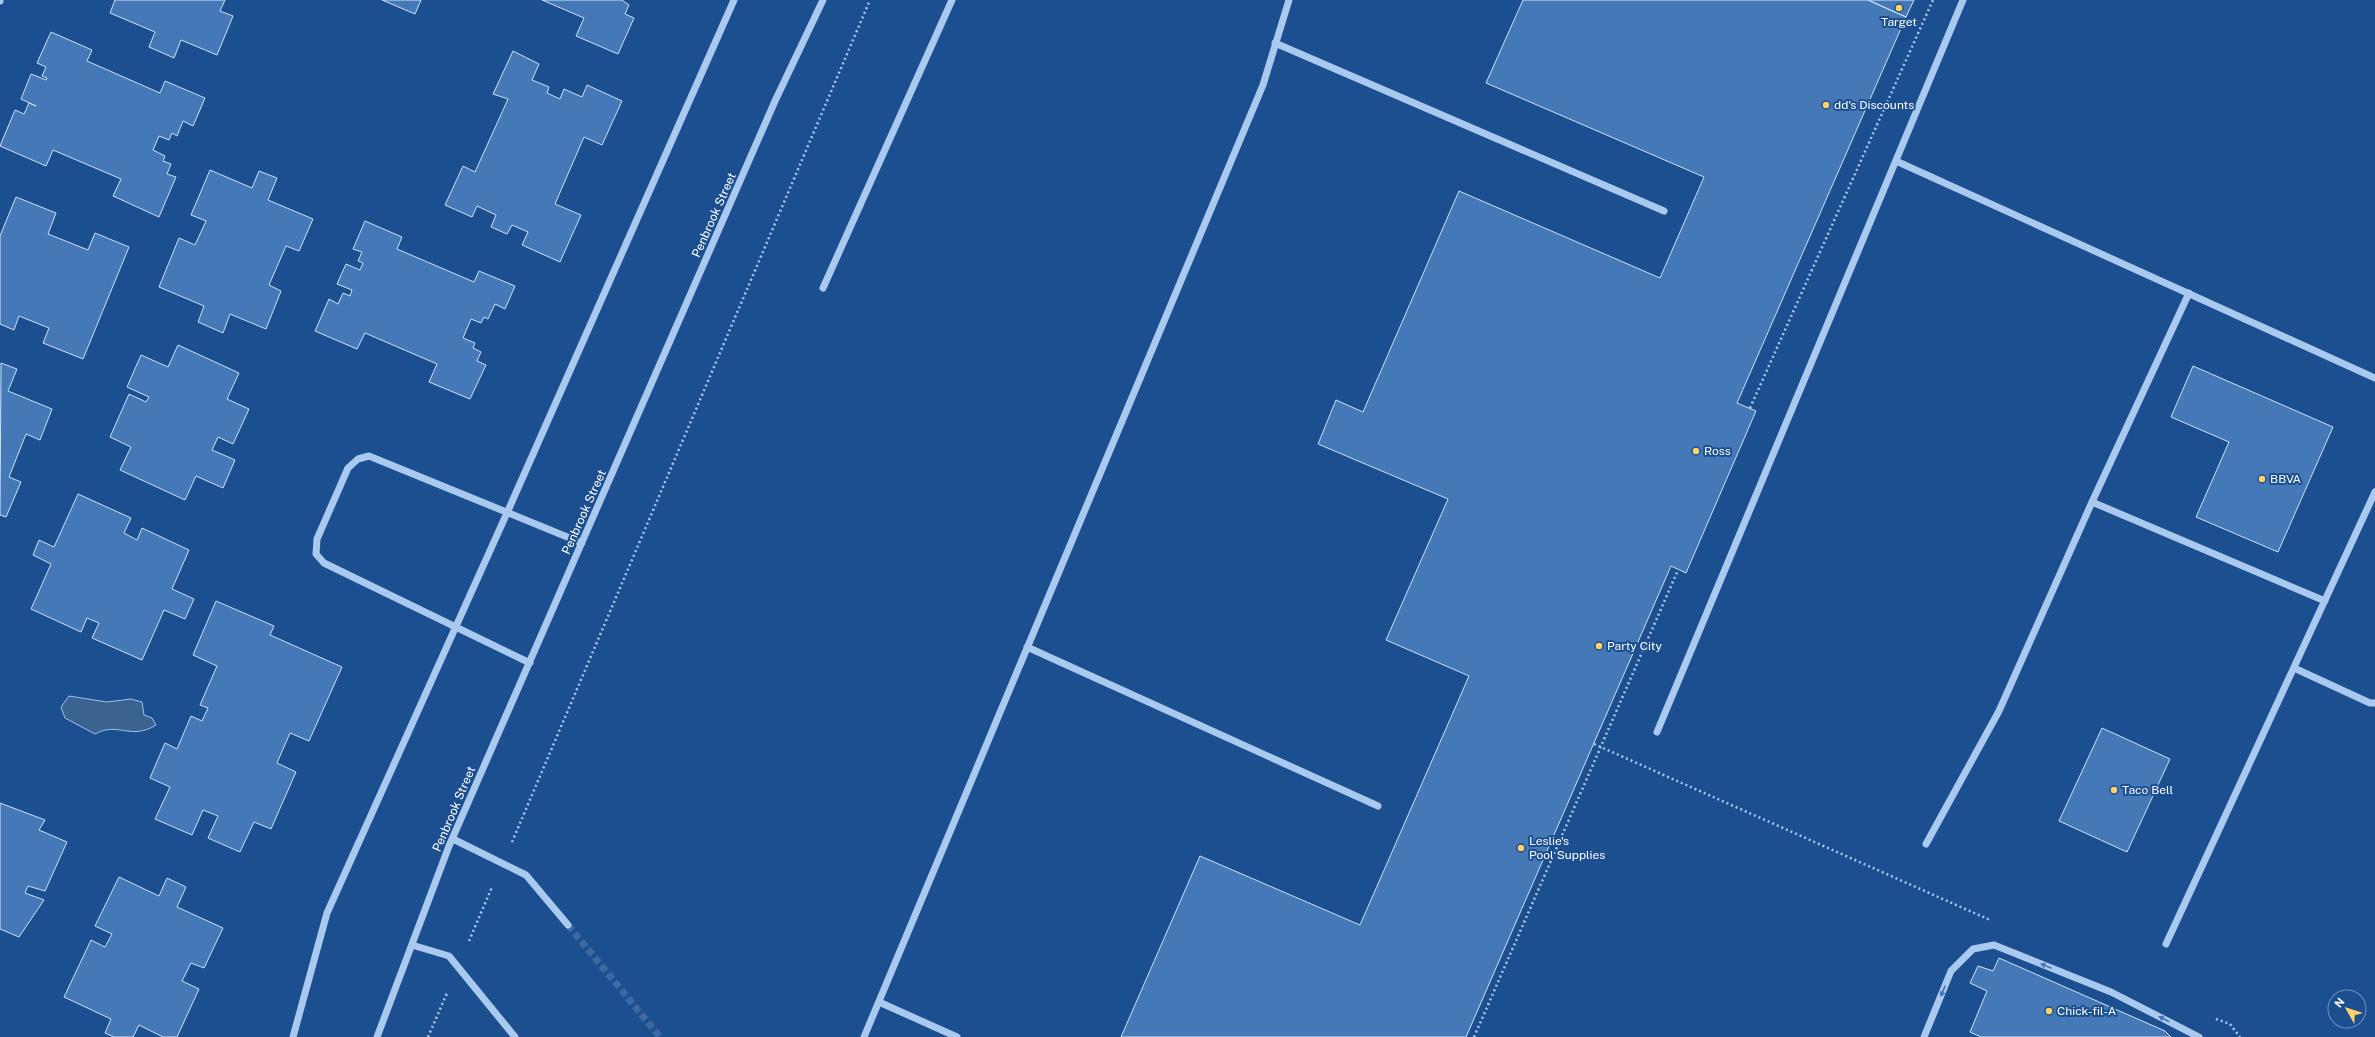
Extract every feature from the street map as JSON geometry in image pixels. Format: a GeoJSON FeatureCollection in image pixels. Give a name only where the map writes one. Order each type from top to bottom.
{"type":"FeatureCollection","features":[{"type":"Feature","properties":{"kind":"street"},"geometry":{"type":"LineString","coordinates":[[293,1037],[327,913],[507,514],[734,0]]}},
{"type":"Feature","properties":{"kind":"street","name":"Penbrook Street"},"geometry":{"type":"LineString","coordinates":[[377,1037],[453,839],[775,101],[823,0]]}},
{"type":"Feature","properties":{"kind":"street"},"geometry":{"type":"LineString","coordinates":[[823,288],[952,0]]}},
{"type":"Feature","properties":{"kind":"street"},"geometry":{"type":"LineString","coordinates":[[864,1037],[1263,85],[1289,0]]}},
{"type":"Feature","properties":{"kind":"street"},"geometry":{"type":"LineString","coordinates":[[1657,732],[1963,0]]}},
{"type":"Feature","properties":{"kind":"street"},"geometry":{"type":"LineString","coordinates":[[1276,43],[1664,211]]}},
{"type":"Feature","properties":{"kind":"street"},"geometry":{"type":"LineString","coordinates":[[1896,161],[2375,378]]}},
{"type":"Feature","properties":{"kind":"street"},"geometry":{"type":"LineString","coordinates":[[1926,844],[1998,711],[2092,502],[2189,293]]}},
{"type":"Feature","properties":{"kind":"street"},"geometry":{"type":"LineString","coordinates":[[530,663],[455,628],[324,563],[316,554],[317,539],[348,468],[358,459],[369,456],[507,514],[582,543]]}},
{"type":"Feature","properties":{"kind":"street"},"geometry":{"type":"LineString","coordinates":[[2166,944],[2375,492]]}},
{"type":"Feature","properties":{"kind":"street"},"geometry":{"type":"LineString","coordinates":[[2092,502],[2325,601]]}},
{"type":"Feature","properties":{"kind":"street"},"geometry":{"type":"LineString","coordinates":[[1027,647],[1378,806]]}},
{"type":"Feature","properties":{"kind":"street"},"geometry":{"type":"LineString","coordinates":[[2294,668],[2373,705]]}},
{"type":"Feature","properties":{"kind":"street"},"geometry":{"type":"LineString","coordinates":[[453,839],[503,862],[526,875],[568,925]]}},
{"type":"Feature","properties":{"kind":"street"},"geometry":{"type":"LineString","coordinates":[[412,945],[449,956],[515,1037]]}},
{"type":"Feature","properties":{"kind":"street"},"geometry":{"type":"LineString","coordinates":[[1924,1037],[1951,971],[1973,949],[1994,945],[2111,992],[2199,1037]]}},
{"type":"Feature","properties":{"kind":"street"},"geometry":{"type":"LineString","coordinates":[[878,1002],[957,1037]]}},
{"type":"Feature","properties":{"kind":"path"},"geometry":{"type":"LineString","coordinates":[[428,1037],[870,0]]}},
{"type":"Feature","properties":{"kind":"path"},"geometry":{"type":"LineString","coordinates":[[1750,408],[1933,0]]}},
{"type":"Feature","properties":{"kind":"path"},"geometry":{"type":"LineString","coordinates":[[1474,1037],[1599,747],[1678,570]]}},
{"type":"Feature","properties":{"kind":"path"},"geometry":{"type":"LineString","coordinates":[[1594,744],[1995,923]]}},
{"type":"Feature","properties":{"kind":"path"},"geometry":{"type":"LineString","coordinates":[[2211,1017],[2230,1024],[2240,1037]]}},
{"type":"Feature","properties":{"kind":"water"},"geometry":{"type":"Polygon","coordinates":[[[69,696],[107,702],[131,699],[142,702],[144,715],[152,718],[156,725],[139,731],[111,729],[95,734],[65,718],[61,707],[69,696]]]}},
{"type":"Feature","properties":{"kind":"building"},"geometry":{"type":"Polygon","coordinates":[[[115,0],[225,0],[220,11],[233,16],[217,55],[181,40],[174,58],[149,47],[155,32],[110,13],[115,0]]]}},
{"type":"Feature","properties":{"kind":"building"},"geometry":{"type":"Polygon","coordinates":[[[382,0],[421,0],[415,14],[382,0]]]}},
{"type":"Feature","properties":{"kind":"building"},"geometry":{"type":"Polygon","coordinates":[[[542,0],[622,0],[629,5],[625,14],[634,18],[618,54],[576,36],[584,18],[542,0]]]}},
{"type":"Feature","properties":{"kind":"building"},"geometry":{"type":"Polygon","coordinates":[[[1523,0],[1868,0],[1906,17],[1737,403],[1756,411],[1686,573],[1671,566],[1466,1037],[1121,1037],[1200,856],[1360,925],[1469,676],[1386,640],[1448,499],[1318,444],[1336,400],[1363,412],[1459,191],[1660,278],[1704,177],[1486,83],[1523,0]]]}},
{"type":"Feature","properties":{"kind":"building","name":"Target"},"geometry":{"type":"Polygon","coordinates":[[[1868,0],[1914,0],[1906,17],[1868,0]]]}},
{"type":"Feature","properties":{"kind":"building"},"geometry":{"type":"Polygon","coordinates":[[[51,32],[92,50],[87,61],[160,93],[165,81],[205,98],[193,126],[183,121],[177,136],[172,133],[169,140],[159,136],[153,150],[165,156],[163,161],[171,164],[167,174],[176,177],[159,217],[113,196],[121,179],[53,150],[46,166],[0,146],[15,110],[24,114],[29,103],[36,106],[21,99],[31,74],[46,80],[47,78],[42,76],[46,67],[37,63],[51,32]]]}},
{"type":"Feature","properties":{"kind":"building"},"geometry":{"type":"Polygon","coordinates":[[[513,51],[539,64],[532,80],[549,87],[547,93],[560,99],[564,89],[582,97],[587,85],[622,101],[602,145],[584,137],[555,204],[581,215],[560,262],[522,245],[528,232],[512,225],[507,234],[491,227],[496,215],[477,206],[472,217],[445,205],[463,166],[475,172],[508,99],[493,94],[513,51]]]}},
{"type":"Feature","properties":{"kind":"building"},"geometry":{"type":"Polygon","coordinates":[[[210,170],[252,188],[259,171],[277,178],[268,200],[313,219],[299,251],[286,246],[269,285],[281,291],[266,329],[230,314],[223,333],[198,322],[204,306],[159,287],[179,238],[195,245],[206,221],[191,215],[210,170]]]}},
{"type":"Feature","properties":{"kind":"building"},"geometry":{"type":"Polygon","coordinates":[[[16,197],[56,213],[48,234],[88,250],[95,233],[129,247],[83,359],[43,343],[49,328],[19,316],[14,330],[0,324],[0,236],[16,197]]]}},
{"type":"Feature","properties":{"kind":"building"},"geometry":{"type":"Polygon","coordinates":[[[365,221],[402,237],[397,249],[474,282],[479,271],[515,286],[505,309],[495,304],[488,319],[484,317],[481,323],[471,319],[463,338],[475,343],[473,348],[481,352],[477,361],[486,365],[470,399],[429,382],[437,364],[365,333],[357,349],[315,331],[329,299],[338,304],[343,293],[350,296],[352,290],[337,284],[346,264],[360,270],[363,263],[358,261],[362,252],[353,249],[365,221]]]}},
{"type":"Feature","properties":{"kind":"building"},"geometry":{"type":"Polygon","coordinates":[[[178,345],[239,373],[227,399],[249,409],[233,444],[218,437],[212,450],[235,460],[223,488],[196,476],[185,500],[120,470],[131,447],[110,437],[129,394],[146,402],[149,397],[127,387],[141,355],[168,367],[178,345]]]}},
{"type":"Feature","properties":{"kind":"building"},"geometry":{"type":"Polygon","coordinates":[[[1,363],[17,369],[8,391],[52,409],[40,440],[26,434],[9,477],[21,482],[6,517],[0,515],[1,363]]]}},
{"type":"Feature","properties":{"kind":"building","name":"BBVA"},"geometry":{"type":"Polygon","coordinates":[[[2193,366],[2333,427],[2278,552],[2196,517],[2229,442],[2171,417],[2193,366]]]}},
{"type":"Feature","properties":{"kind":"building"},"geometry":{"type":"Polygon","coordinates":[[[78,494],[131,518],[124,533],[137,540],[142,528],[189,550],[172,589],[194,599],[185,619],[164,610],[142,660],[92,638],[99,623],[87,618],[81,632],[31,609],[51,564],[33,555],[39,540],[54,547],[78,494]]]}},
{"type":"Feature","properties":{"kind":"building"},"geometry":{"type":"Polygon","coordinates":[[[216,601],[274,626],[270,635],[342,667],[309,741],[290,733],[277,763],[296,772],[271,829],[254,822],[240,852],[208,838],[218,816],[203,810],[192,835],[155,819],[170,787],[150,778],[165,743],[177,749],[191,716],[202,721],[208,708],[200,705],[217,666],[193,655],[216,601]]]}},
{"type":"Feature","properties":{"kind":"building","name":"Taco Bell"},"geometry":{"type":"Polygon","coordinates":[[[2102,728],[2170,759],[2127,852],[2059,821],[2102,728]]]}},
{"type":"Feature","properties":{"kind":"building"},"geometry":{"type":"Polygon","coordinates":[[[0,803],[45,820],[39,830],[67,842],[45,891],[28,886],[25,893],[44,900],[19,937],[0,929],[0,803]]]}},
{"type":"Feature","properties":{"kind":"building"},"geometry":{"type":"Polygon","coordinates":[[[119,877],[159,896],[167,878],[186,887],[177,907],[223,928],[204,968],[191,963],[182,981],[199,989],[177,1037],[163,1037],[139,1025],[133,1037],[114,1037],[105,1033],[111,1019],[64,997],[91,940],[105,947],[112,934],[95,926],[119,877]]]}},
{"type":"Feature","properties":{"kind":"building","name":"Chick-fil-A"},"geometry":{"type":"Polygon","coordinates":[[[1999,958],[2165,1031],[2171,1037],[1981,1037],[1970,1032],[1987,991],[1970,983],[1978,966],[1993,971],[1999,958]]]}},
{"type":"Feature","properties":{"kind":"tunnel"},"geometry":{"type":"LineString","coordinates":[[568,925],[660,1037]]}},
{"type":"Feature","properties":{"kind":"place","name":"Target"},"geometry":{"type":"Point","coordinates":[1899,8]}},
{"type":"Feature","properties":{"kind":"place","name":"dd's Discounts"},"geometry":{"type":"Point","coordinates":[1826,105]}},
{"type":"Feature","properties":{"kind":"place","name":"Ross"},"geometry":{"type":"Point","coordinates":[1696,451]}},
{"type":"Feature","properties":{"kind":"place","name":"BBVA"},"geometry":{"type":"Point","coordinates":[2262,479]}},
{"type":"Feature","properties":{"kind":"place","name":"Party City"},"geometry":{"type":"Point","coordinates":[1599,646]}},
{"type":"Feature","properties":{"kind":"place","name":"Taco Bell"},"geometry":{"type":"Point","coordinates":[2114,790]}},
{"type":"Feature","properties":{"kind":"place","name":"Leslie's Pool Supplies"},"geometry":{"type":"Point","coordinates":[1521,848]}},
{"type":"Feature","properties":{"kind":"place","name":"Chick-fil-A"},"geometry":{"type":"Point","coordinates":[2049,1011]}}]}
